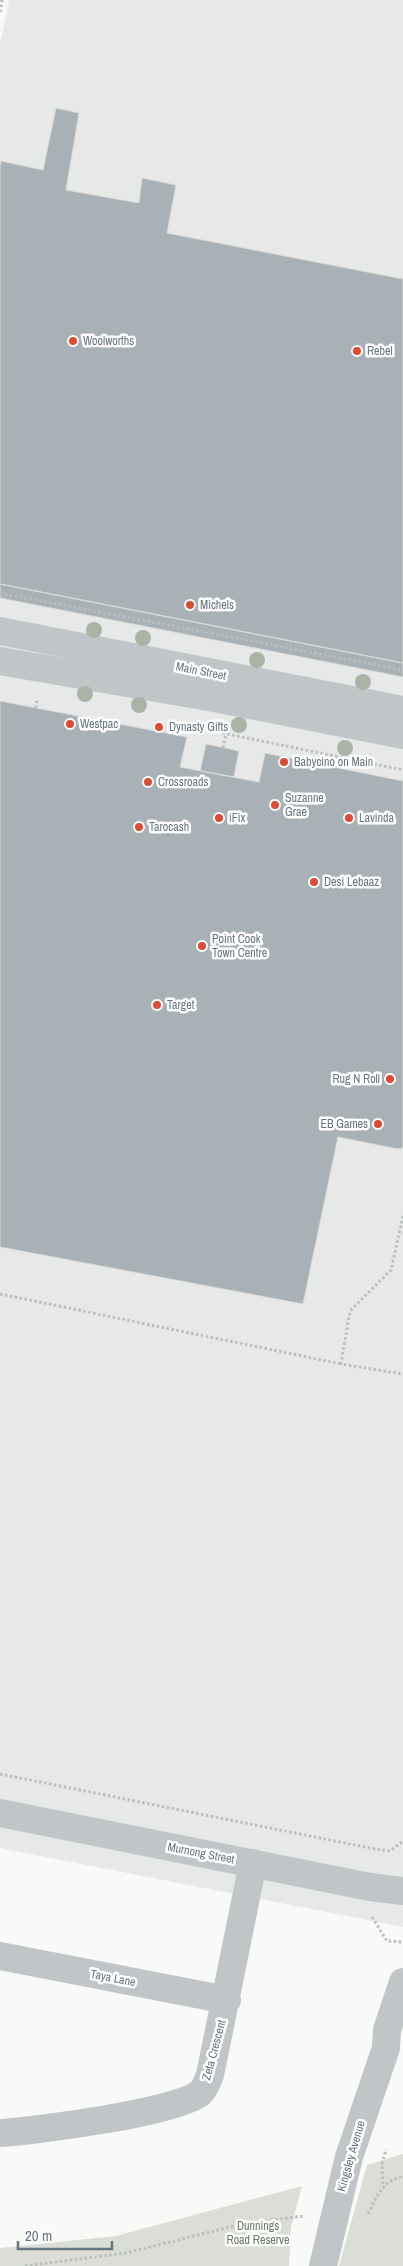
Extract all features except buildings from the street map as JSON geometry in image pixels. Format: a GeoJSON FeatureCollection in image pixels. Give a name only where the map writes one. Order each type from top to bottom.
{"type":"FeatureCollection","features":[{"type":"Feature","properties":{"kind":"street","name":"Main Street"},"geometry":{"type":"LineString","coordinates":[[0,631],[403,710]]}},
{"type":"Feature","properties":{"kind":"street","name":"Main Street"},"geometry":{"type":"LineString","coordinates":[[0,661],[214,698],[403,735]]}},
{"type":"Feature","properties":{"kind":"street","name":"Murnong Street"},"geometry":{"type":"LineString","coordinates":[[0,1813],[403,1892]]}},
{"type":"Feature","properties":{"kind":"street","name":"Zeta Crescent"},"geometry":{"type":"LineString","coordinates":[[0,2133],[96,2121],[190,2100],[202,2092],[210,2075],[253,1863]]}},
{"type":"Feature","properties":{"kind":"street","name":"Taya Lane"},"geometry":{"type":"LineString","coordinates":[[0,1956],[226,2000]]}},
{"type":"Feature","properties":{"kind":"street","name":"Kingsley Avenue"},"geometry":{"type":"LineString","coordinates":[[323,2266],[349,2158],[386,2048],[387,2030],[403,1982]]}},
{"type":"Feature","properties":{"kind":"street","name":"Kingsley Avenue"},"geometry":{"type":"LineString","coordinates":[[386,2048],[403,2027]]}},
{"type":"Feature","properties":{"kind":"path"},"geometry":{"type":"LineString","coordinates":[[0,12],[2,0]]}},
{"type":"Feature","properties":{"kind":"path"},"geometry":{"type":"LineString","coordinates":[[0,593],[403,670]]}},
{"type":"Feature","properties":{"kind":"path"},"geometry":{"type":"LineString","coordinates":[[36,708],[37,699]]}},
{"type":"Feature","properties":{"kind":"path"},"geometry":{"type":"LineString","coordinates":[[208,730],[403,770]]}},
{"type":"Feature","properties":{"kind":"path"},"geometry":{"type":"LineString","coordinates":[[223,748],[226,734]]}},
{"type":"Feature","properties":{"kind":"path"},"geometry":{"type":"LineString","coordinates":[[341,1364],[350,1310],[391,1270],[403,1216]]}},
{"type":"Feature","properties":{"kind":"path"},"geometry":{"type":"LineString","coordinates":[[0,1294],[341,1364],[403,1374]]}},
{"type":"Feature","properties":{"kind":"path"},"geometry":{"type":"LineString","coordinates":[[0,1774],[390,1851],[403,1842]]}},
{"type":"Feature","properties":{"kind":"path"},"geometry":{"type":"LineString","coordinates":[[386,2148],[382,2165],[383,2185],[392,2179],[403,2176]]}},
{"type":"Feature","properties":{"kind":"path"},"geometry":{"type":"LineString","coordinates":[[25,2266],[126,2253],[246,2223],[295,2216],[334,2216]]}},
{"type":"Feature","properties":{"kind":"shaded area","name":"Point Cook Town Centre"},"geometry":{"type":"Polygon","coordinates":[[[9,0],[403,0],[403,1927],[0,1848],[0,44],[9,0]]]}},
{"type":"Feature","properties":{"kind":"green space"},"geometry":{"type":"Polygon","coordinates":[[[403,2154],[403,2266],[339,2266],[367,2165],[403,2154]]]}},
{"type":"Feature","properties":{"kind":"green space","name":"Dunnings Road Reserve"},"geometry":{"type":"Polygon","coordinates":[[[302,2186],[291,2227],[289,2266],[0,2266],[0,2248],[116,2236],[302,2186]]]}},
{"type":"Feature","properties":{"kind":"place","name":"Woolworths"},"geometry":{"type":"Point","coordinates":[73,341]}},
{"type":"Feature","properties":{"kind":"place","name":"Rebel"},"geometry":{"type":"Point","coordinates":[357,351]}},
{"type":"Feature","properties":{"kind":"place","name":"Michels"},"geometry":{"type":"Point","coordinates":[190,605]}},
{"type":"Feature","properties":{"kind":"place","name":"Westpac"},"geometry":{"type":"Point","coordinates":[70,724]}},
{"type":"Feature","properties":{"kind":"place","name":"Dynasty Gifts"},"geometry":{"type":"Point","coordinates":[159,727]}},
{"type":"Feature","properties":{"kind":"place","name":"Babycino on Main"},"geometry":{"type":"Point","coordinates":[284,762]}},
{"type":"Feature","properties":{"kind":"place","name":"Crossroads"},"geometry":{"type":"Point","coordinates":[148,782]}},
{"type":"Feature","properties":{"kind":"place","name":"Suzanne Grae"},"geometry":{"type":"Point","coordinates":[275,805]}},
{"type":"Feature","properties":{"kind":"place","name":"iFix"},"geometry":{"type":"Point","coordinates":[219,818]}},
{"type":"Feature","properties":{"kind":"place","name":"Lavinda"},"geometry":{"type":"Point","coordinates":[349,818]}},
{"type":"Feature","properties":{"kind":"place","name":"Tarocash"},"geometry":{"type":"Point","coordinates":[139,827]}},
{"type":"Feature","properties":{"kind":"place","name":"Desi Lebaaz"},"geometry":{"type":"Point","coordinates":[314,882]}},
{"type":"Feature","properties":{"kind":"place","name":"Point Cook Town Centre"},"geometry":{"type":"Point","coordinates":[202,946]}},
{"type":"Feature","properties":{"kind":"place","name":"Target"},"geometry":{"type":"Point","coordinates":[157,1005]}},
{"type":"Feature","properties":{"kind":"place","name":"Rug N Roll"},"geometry":{"type":"Point","coordinates":[390,1079]}},
{"type":"Feature","properties":{"kind":"place","name":"EB Games"},"geometry":{"type":"Point","coordinates":[378,1124]}}]}
